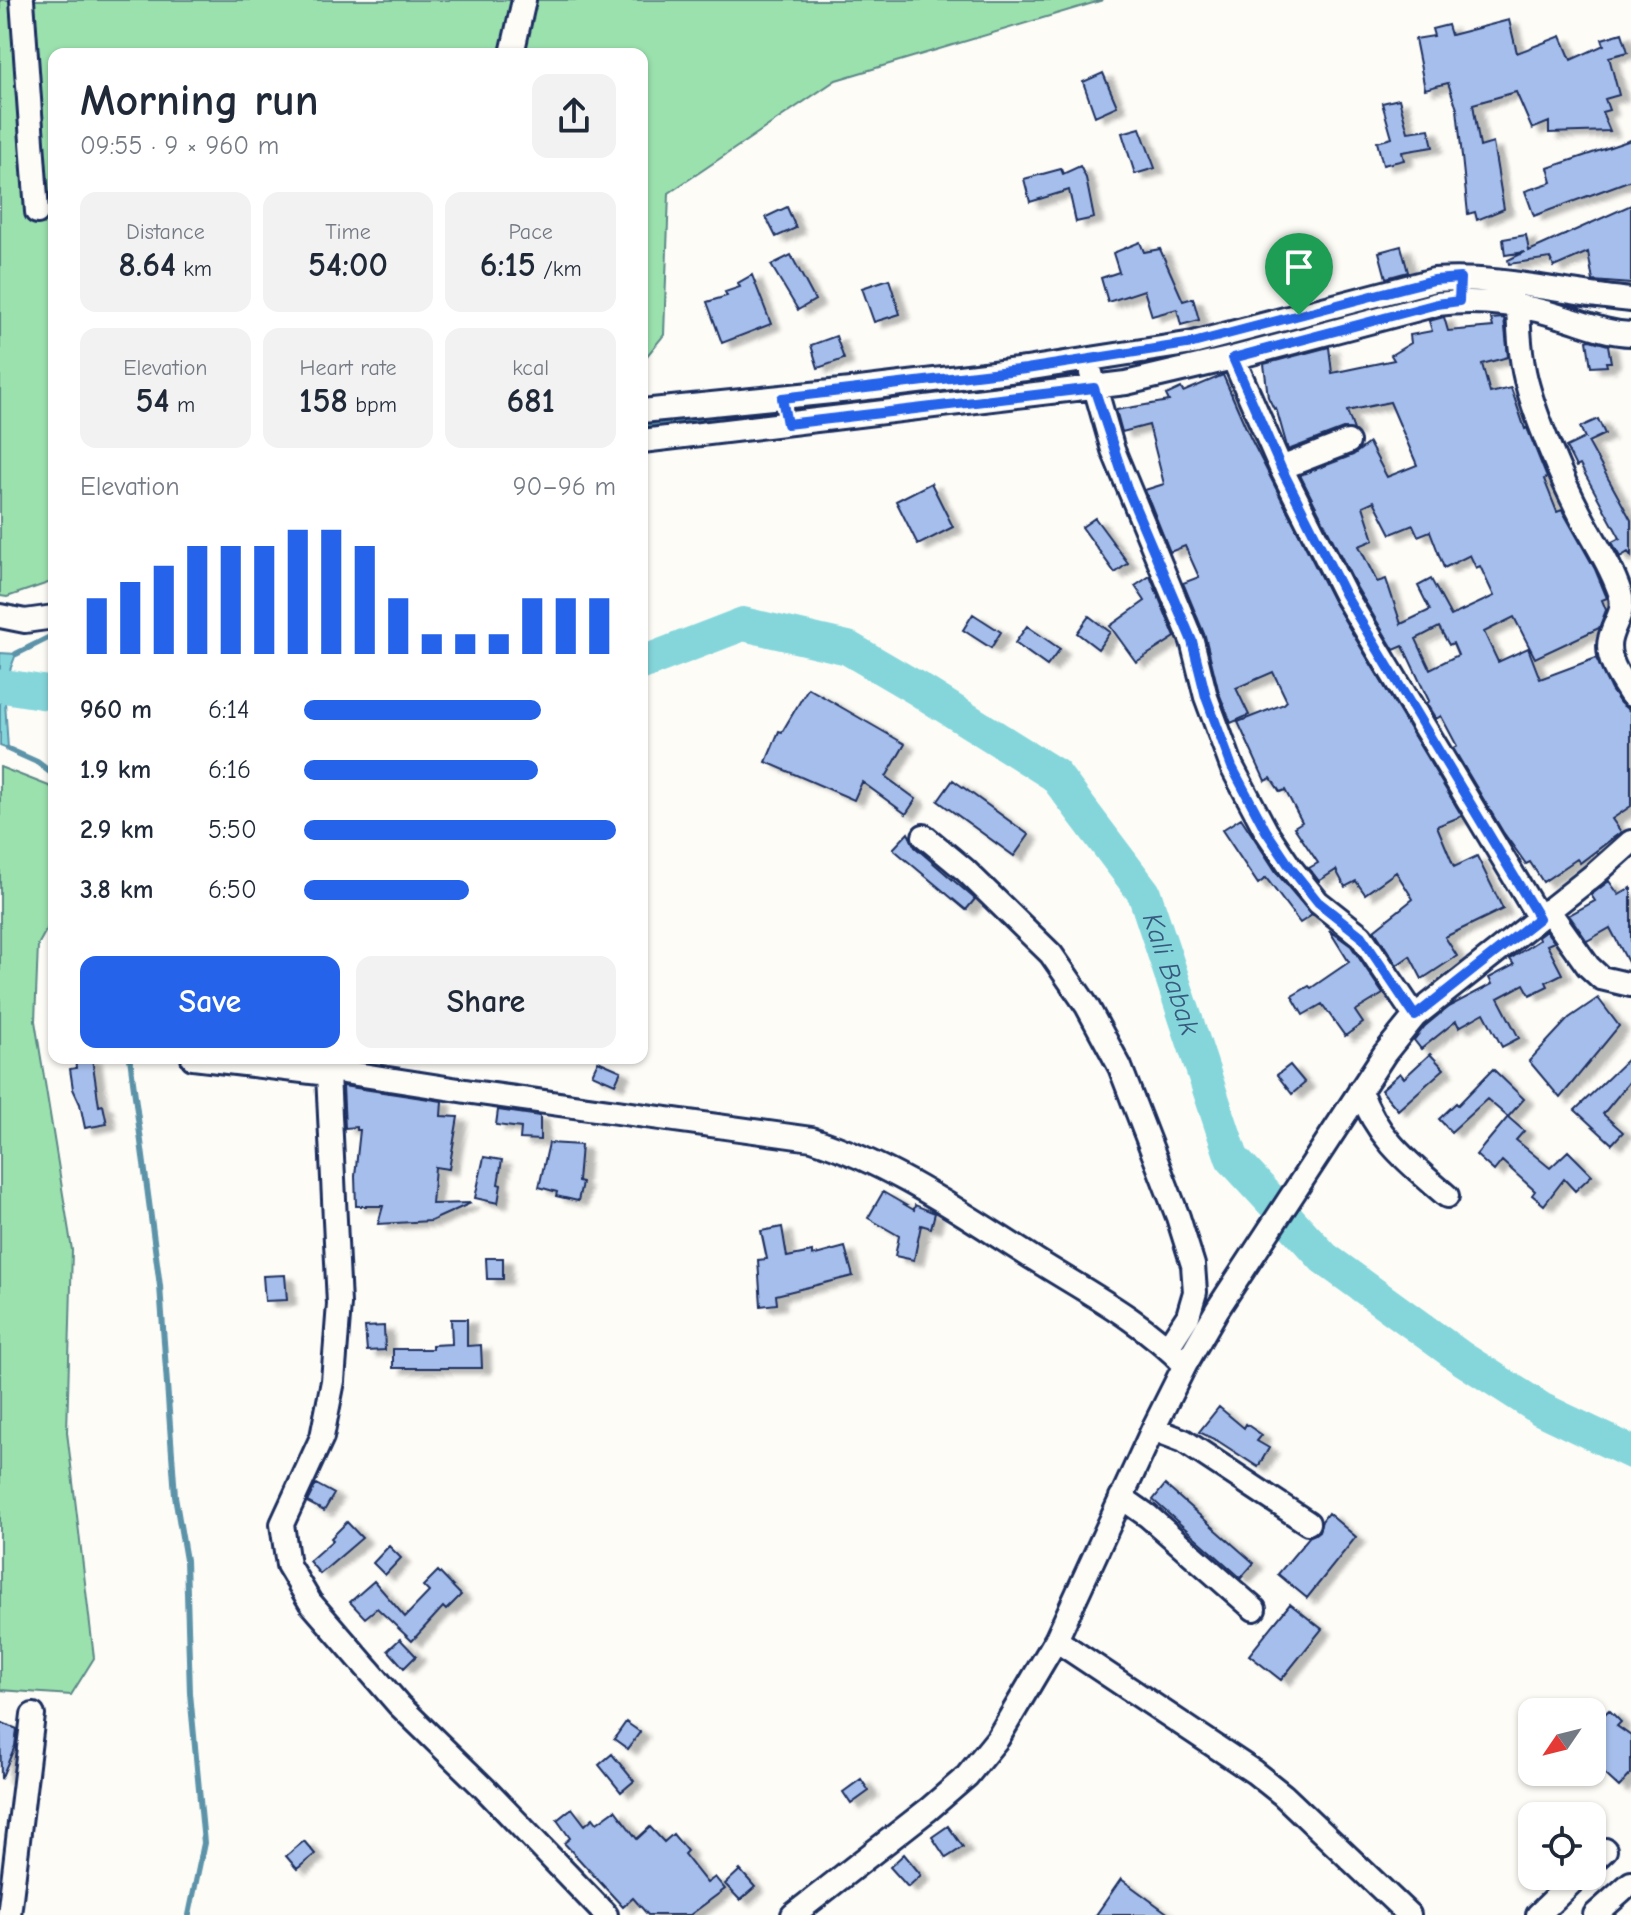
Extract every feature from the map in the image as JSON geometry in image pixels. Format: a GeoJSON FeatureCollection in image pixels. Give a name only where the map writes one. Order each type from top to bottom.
{"type":"FeatureCollection","features":[{"type":"Feature","properties":{"kind":"street"},"geometry":{"type":"LineString","coordinates":[[22,0],[37,212]]}},
{"type":"Feature","properties":{"kind":"street"},"geometry":{"type":"LineString","coordinates":[[513,48],[524,0]]}},
{"type":"Feature","properties":{"kind":"street"},"geometry":{"type":"LineString","coordinates":[[1091,373],[1420,284],[1460,289],[1560,316],[1598,313],[1631,300]]}},
{"type":"Feature","properties":{"kind":"street"},"geometry":{"type":"LineString","coordinates":[[648,440],[784,411],[1233,358],[1437,304],[1460,289],[1528,285],[1598,313],[1631,334]]}},
{"type":"Feature","properties":{"kind":"street"},"geometry":{"type":"LineString","coordinates":[[1518,307],[1526,381],[1579,513],[1620,593],[1623,605],[1610,639],[1610,652],[1631,695]]}},
{"type":"Feature","properties":{"kind":"street"},"geometry":{"type":"LineString","coordinates":[[1233,358],[1281,468],[1345,595],[1544,914],[1601,978],[1631,985]]}},
{"type":"Feature","properties":{"kind":"street"},"geometry":{"type":"LineString","coordinates":[[1091,373],[1127,488],[1192,641],[1206,697],[1232,767],[1266,831],[1290,867],[1318,902],[1361,936],[1415,1016]]}},
{"type":"Feature","properties":{"kind":"street"},"geometry":{"type":"LineString","coordinates":[[648,411],[784,411]]}},
{"type":"Feature","properties":{"kind":"street"},"geometry":{"type":"LineString","coordinates":[[1281,468],[1348,442]]}},
{"type":"Feature","properties":{"kind":"street"},"geometry":{"type":"LineString","coordinates":[[0,616],[25,621],[48,618]]}},
{"type":"Feature","properties":{"kind":"street"},"geometry":{"type":"LineString","coordinates":[[924,836],[965,870],[1051,954],[1087,1006],[1120,1067],[1193,1265],[1195,1292],[1188,1316],[1168,1347]]}},
{"type":"Feature","properties":{"kind":"street"},"geometry":{"type":"LineString","coordinates":[[793,1915],[929,1809],[967,1776],[998,1738],[1056,1640],[1185,1365],[1217,1310],[1360,1090],[1415,1016],[1631,842]]}},
{"type":"Feature","properties":{"kind":"street"},"geometry":{"type":"LineString","coordinates":[[244,1064],[328,1074],[337,1071],[812,1139],[834,1146],[884,1167],[930,1194],[1146,1330],[1185,1365]]}},
{"type":"Feature","properties":{"kind":"street"},"geometry":{"type":"LineString","coordinates":[[328,1074],[339,1304],[337,1334],[333,1381],[322,1437],[282,1524],[288,1565],[310,1602],[399,1705],[606,1915]]}},
{"type":"Feature","properties":{"kind":"street"},"geometry":{"type":"LineString","coordinates":[[1360,1090],[1368,1114],[1381,1134],[1409,1164],[1447,1196]]}},
{"type":"Feature","properties":{"kind":"street"},"geometry":{"type":"LineString","coordinates":[[1153,1429],[1184,1441],[1308,1523]]}},
{"type":"Feature","properties":{"kind":"street"},"geometry":{"type":"LineString","coordinates":[[1121,1497],[1148,1516],[1254,1609]]}},
{"type":"Feature","properties":{"kind":"street"},"geometry":{"type":"LineString","coordinates":[[1056,1640],[1254,1772],[1283,1795],[1409,1915]]}},
{"type":"Feature","properties":{"kind":"street"},"geometry":{"type":"LineString","coordinates":[[9,1915],[33,1715]]}},
{"type":"Feature","properties":{"kind":"street"},"geometry":{"type":"LineString","coordinates":[[1595,1915],[1631,1883]]}},
{"type":"Feature","properties":{"kind":"street"},"geometry":{"type":"LineString","coordinates":[[1538,1915],[1564,1890]]}},
{"type":"Feature","properties":{"kind":"green space"},"geometry":{"type":"Polygon","coordinates":[[[0,0],[1103,0],[836,80],[669,193],[664,335],[648,355],[648,48],[48,48],[48,583],[7,597],[0,596],[0,0]]]}},
{"type":"Feature","properties":{"kind":"green space"},"geometry":{"type":"Polygon","coordinates":[[[0,767],[48,786],[48,927],[38,945],[35,1021],[72,1250],[67,1432],[94,1658],[71,1695],[0,1690],[0,767]]]}},
{"type":"Feature","properties":{"kind":"water"},"geometry":{"type":"Polygon","coordinates":[[[0,653],[16,654],[4,686],[8,749],[0,746],[0,653]]]}},
{"type":"Feature","properties":{"kind":"building"},"geometry":{"type":"Polygon","coordinates":[[[1509,20],[1517,53],[1561,36],[1571,60],[1604,45],[1602,39],[1622,33],[1628,52],[1609,57],[1619,95],[1605,99],[1609,110],[1602,112],[1610,131],[1549,133],[1549,122],[1532,129],[1516,92],[1473,104],[1480,147],[1493,143],[1504,209],[1477,220],[1475,212],[1468,214],[1457,109],[1448,83],[1425,89],[1415,39],[1434,36],[1432,29],[1448,25],[1451,35],[1509,20]]]}},
{"type":"Feature","properties":{"kind":"building"},"geometry":{"type":"Polygon","coordinates":[[[1103,73],[1117,106],[1095,116],[1083,82],[1103,73]]]}},
{"type":"Feature","properties":{"kind":"building"},"geometry":{"type":"Polygon","coordinates":[[[1399,99],[1408,132],[1429,129],[1433,147],[1402,152],[1404,160],[1383,165],[1377,142],[1392,138],[1382,103],[1399,99]]]}},
{"type":"Feature","properties":{"kind":"building"},"geometry":{"type":"Polygon","coordinates":[[[1140,128],[1155,168],[1135,174],[1122,133],[1140,128]]]}},
{"type":"Feature","properties":{"kind":"building"},"geometry":{"type":"Polygon","coordinates":[[[1631,140],[1631,180],[1534,216],[1525,191],[1552,182],[1548,168],[1631,140]]]}},
{"type":"Feature","properties":{"kind":"building"},"geometry":{"type":"Polygon","coordinates":[[[1080,166],[1086,178],[1094,218],[1076,222],[1069,190],[1030,202],[1024,179],[1061,169],[1063,174],[1080,166]]]}},
{"type":"Feature","properties":{"kind":"building"},"geometry":{"type":"Polygon","coordinates":[[[1631,205],[1631,284],[1593,281],[1588,252],[1554,267],[1550,258],[1509,264],[1508,260],[1525,252],[1505,255],[1503,239],[1526,235],[1529,251],[1631,205]]]}},
{"type":"Feature","properties":{"kind":"building"},"geometry":{"type":"Polygon","coordinates":[[[787,207],[796,228],[776,237],[766,217],[787,207]]]}},
{"type":"Feature","properties":{"kind":"building"},"geometry":{"type":"Polygon","coordinates":[[[1140,242],[1144,252],[1160,249],[1183,301],[1193,298],[1199,320],[1181,325],[1177,309],[1152,316],[1144,290],[1108,302],[1101,278],[1119,272],[1113,253],[1140,242]]]}},
{"type":"Feature","properties":{"kind":"building"},"geometry":{"type":"Polygon","coordinates":[[[1401,246],[1408,272],[1386,278],[1379,252],[1401,246]]]}},
{"type":"Feature","properties":{"kind":"building"},"geometry":{"type":"Polygon","coordinates":[[[791,255],[815,300],[798,310],[771,265],[791,255]]]}},
{"type":"Feature","properties":{"kind":"building"},"geometry":{"type":"Polygon","coordinates":[[[752,275],[771,324],[722,343],[707,302],[727,296],[725,292],[740,287],[738,283],[752,275]]]}},
{"type":"Feature","properties":{"kind":"building"},"geometry":{"type":"Polygon","coordinates":[[[889,279],[900,314],[874,322],[862,288],[889,279]]]}},
{"type":"Feature","properties":{"kind":"building"},"geometry":{"type":"Polygon","coordinates":[[[1444,317],[1448,331],[1493,327],[1491,319],[1504,318],[1508,357],[1482,364],[1490,393],[1511,388],[1547,478],[1544,479],[1557,512],[1562,510],[1595,569],[1607,598],[1602,600],[1606,610],[1599,628],[1535,658],[1514,617],[1484,632],[1498,662],[1528,648],[1540,679],[1596,658],[1611,690],[1631,712],[1631,806],[1612,819],[1621,832],[1580,863],[1577,859],[1543,882],[1503,832],[1453,748],[1457,746],[1441,716],[1436,719],[1426,703],[1429,701],[1403,646],[1394,650],[1357,588],[1300,475],[1353,455],[1369,443],[1387,477],[1417,465],[1390,402],[1347,411],[1354,430],[1343,429],[1288,450],[1276,408],[1268,397],[1264,364],[1329,347],[1332,373],[1394,360],[1391,355],[1411,343],[1410,335],[1432,331],[1429,321],[1444,317]],[[1374,501],[1363,506],[1374,540],[1359,546],[1377,582],[1386,579],[1401,624],[1430,610],[1418,586],[1431,579],[1451,616],[1494,596],[1480,566],[1476,568],[1470,555],[1444,568],[1430,531],[1418,536],[1413,525],[1391,534],[1374,501]],[[1439,627],[1416,639],[1430,669],[1458,655],[1453,643],[1449,645],[1439,627]]]}},
{"type":"Feature","properties":{"kind":"building"},"geometry":{"type":"Polygon","coordinates":[[[836,336],[844,359],[818,368],[811,345],[836,336]]]}},
{"type":"Feature","properties":{"kind":"building"},"geometry":{"type":"Polygon","coordinates":[[[1587,341],[1608,345],[1611,362],[1606,362],[1607,366],[1591,367],[1587,341]]]}},
{"type":"Feature","properties":{"kind":"building"},"geometry":{"type":"Polygon","coordinates":[[[1223,375],[1250,437],[1333,601],[1462,816],[1437,826],[1454,867],[1477,856],[1503,909],[1445,937],[1457,956],[1422,979],[1410,956],[1397,965],[1374,930],[1413,899],[1396,872],[1365,894],[1356,881],[1345,887],[1336,870],[1319,881],[1309,868],[1318,863],[1294,827],[1302,822],[1285,790],[1280,792],[1271,778],[1265,781],[1238,722],[1287,701],[1273,672],[1236,688],[1249,715],[1231,723],[1219,693],[1205,636],[1183,583],[1199,577],[1185,546],[1170,552],[1145,490],[1164,484],[1149,425],[1122,432],[1116,410],[1169,401],[1166,395],[1181,388],[1183,392],[1223,375]]]}},
{"type":"Feature","properties":{"kind":"building"},"geometry":{"type":"Polygon","coordinates":[[[1598,419],[1605,434],[1588,442],[1631,520],[1631,556],[1628,552],[1620,557],[1612,542],[1620,538],[1580,465],[1576,467],[1566,447],[1585,438],[1580,427],[1598,419]]]}},
{"type":"Feature","properties":{"kind":"building"},"geometry":{"type":"Polygon","coordinates":[[[931,483],[953,527],[918,545],[896,501],[931,483]]]}},
{"type":"Feature","properties":{"kind":"building"},"geometry":{"type":"Polygon","coordinates":[[[1095,518],[1128,563],[1115,573],[1082,527],[1095,518]]]}},
{"type":"Feature","properties":{"kind":"building"},"geometry":{"type":"Polygon","coordinates":[[[1150,576],[1175,637],[1136,662],[1110,626],[1145,601],[1135,586],[1150,576]]]}},
{"type":"Feature","properties":{"kind":"building"},"geometry":{"type":"Polygon","coordinates":[[[973,614],[1001,632],[991,648],[963,630],[973,614]]]}},
{"type":"Feature","properties":{"kind":"building"},"geometry":{"type":"Polygon","coordinates":[[[1089,616],[1110,632],[1098,649],[1077,633],[1089,616]]]}},
{"type":"Feature","properties":{"kind":"building"},"geometry":{"type":"Polygon","coordinates":[[[1027,626],[1060,649],[1047,666],[1015,643],[1027,626]]]}},
{"type":"Feature","properties":{"kind":"building"},"geometry":{"type":"Polygon","coordinates":[[[808,688],[905,744],[886,777],[916,799],[906,814],[862,782],[854,800],[766,762],[779,731],[782,732],[808,688]]]}},
{"type":"Feature","properties":{"kind":"building"},"geometry":{"type":"Polygon","coordinates":[[[953,780],[1029,835],[1014,856],[938,801],[953,780]]]}},
{"type":"Feature","properties":{"kind":"building"},"geometry":{"type":"Polygon","coordinates":[[[1241,818],[1278,875],[1312,915],[1300,923],[1266,878],[1258,884],[1222,830],[1241,818]]]}},
{"type":"Feature","properties":{"kind":"building"},"geometry":{"type":"Polygon","coordinates":[[[908,833],[915,847],[975,899],[966,910],[893,849],[908,833]]]}},
{"type":"Feature","properties":{"kind":"building"},"geometry":{"type":"Polygon","coordinates":[[[1609,881],[1619,895],[1631,888],[1631,968],[1610,928],[1587,941],[1569,915],[1595,901],[1591,895],[1609,881]]]}},
{"type":"Feature","properties":{"kind":"building"},"geometry":{"type":"Polygon","coordinates":[[[1329,930],[1351,946],[1383,994],[1355,1011],[1363,1023],[1345,1036],[1322,1004],[1303,1015],[1292,996],[1309,986],[1311,988],[1349,962],[1329,930]]]}},
{"type":"Feature","properties":{"kind":"building"},"geometry":{"type":"Polygon","coordinates":[[[1546,931],[1554,942],[1547,945],[1562,974],[1530,995],[1524,984],[1498,998],[1519,1038],[1502,1047],[1484,1013],[1459,1027],[1456,1021],[1421,1049],[1414,1040],[1425,1026],[1448,1007],[1492,984],[1489,978],[1514,965],[1510,959],[1539,940],[1538,937],[1546,931]]]}},
{"type":"Feature","properties":{"kind":"building"},"geometry":{"type":"Polygon","coordinates":[[[1598,998],[1619,1026],[1560,1098],[1529,1061],[1569,1018],[1598,998]]]}},
{"type":"Feature","properties":{"kind":"building"},"geometry":{"type":"Polygon","coordinates":[[[1430,1054],[1444,1069],[1398,1110],[1381,1090],[1400,1073],[1404,1078],[1430,1054]]]}},
{"type":"Feature","properties":{"kind":"building"},"geometry":{"type":"Polygon","coordinates":[[[1631,1056],[1631,1080],[1603,1114],[1623,1132],[1612,1144],[1575,1110],[1631,1056]]]}},
{"type":"Feature","properties":{"kind":"building"},"geometry":{"type":"Polygon","coordinates":[[[76,1064],[93,1064],[99,1106],[103,1105],[107,1124],[85,1128],[70,1069],[76,1068],[76,1064]]]}},
{"type":"Feature","properties":{"kind":"building"},"geometry":{"type":"Polygon","coordinates":[[[597,1064],[621,1071],[615,1084],[592,1074],[597,1064]]]}},
{"type":"Feature","properties":{"kind":"building"},"geometry":{"type":"Polygon","coordinates":[[[1290,1065],[1305,1083],[1292,1094],[1277,1075],[1290,1065]]]}},
{"type":"Feature","properties":{"kind":"building"},"geometry":{"type":"Polygon","coordinates":[[[1493,1069],[1524,1099],[1508,1117],[1487,1099],[1451,1132],[1439,1119],[1456,1103],[1458,1105],[1493,1069]]]}},
{"type":"Feature","properties":{"kind":"building"},"geometry":{"type":"Polygon","coordinates":[[[343,1086],[442,1101],[441,1116],[458,1117],[449,1169],[435,1167],[432,1204],[471,1203],[431,1221],[378,1224],[383,1206],[356,1206],[355,1176],[360,1130],[357,1127],[345,1128],[343,1086]]]}},
{"type":"Feature","properties":{"kind":"building"},"geometry":{"type":"Polygon","coordinates":[[[498,1110],[540,1116],[540,1140],[520,1139],[521,1128],[496,1125],[498,1110]]]}},
{"type":"Feature","properties":{"kind":"building"},"geometry":{"type":"Polygon","coordinates":[[[1508,1117],[1524,1131],[1516,1140],[1550,1168],[1568,1151],[1592,1175],[1575,1191],[1564,1179],[1544,1205],[1532,1195],[1535,1191],[1502,1161],[1494,1171],[1476,1155],[1508,1117]]]}},
{"type":"Feature","properties":{"kind":"building"},"geometry":{"type":"Polygon","coordinates":[[[549,1143],[581,1145],[578,1182],[582,1183],[578,1201],[556,1196],[557,1192],[539,1187],[549,1143]]]}},
{"type":"Feature","properties":{"kind":"building"},"geometry":{"type":"Polygon","coordinates":[[[484,1157],[502,1160],[498,1203],[475,1198],[484,1157]]]}},
{"type":"Feature","properties":{"kind":"building"},"geometry":{"type":"Polygon","coordinates":[[[883,1192],[914,1210],[915,1205],[935,1213],[931,1228],[921,1225],[914,1260],[895,1256],[899,1236],[868,1218],[883,1192]]]}},
{"type":"Feature","properties":{"kind":"building"},"geometry":{"type":"Polygon","coordinates":[[[782,1227],[787,1257],[812,1252],[812,1256],[845,1247],[853,1276],[776,1295],[777,1304],[761,1306],[758,1260],[767,1259],[761,1231],[782,1227]]]}},
{"type":"Feature","properties":{"kind":"building"},"geometry":{"type":"Polygon","coordinates":[[[486,1258],[503,1258],[503,1279],[487,1279],[486,1258]]]}},
{"type":"Feature","properties":{"kind":"building"},"geometry":{"type":"Polygon","coordinates":[[[285,1275],[287,1300],[265,1301],[263,1276],[285,1275]]]}},
{"type":"Feature","properties":{"kind":"building"},"geometry":{"type":"Polygon","coordinates":[[[451,1319],[467,1319],[467,1346],[481,1345],[482,1368],[393,1368],[393,1349],[432,1349],[432,1345],[452,1344],[451,1319]]]}},
{"type":"Feature","properties":{"kind":"building"},"geometry":{"type":"Polygon","coordinates":[[[384,1326],[385,1350],[367,1351],[365,1327],[384,1326]]]}},
{"type":"Feature","properties":{"kind":"building"},"geometry":{"type":"Polygon","coordinates":[[[1219,1407],[1244,1428],[1246,1424],[1262,1435],[1257,1441],[1269,1448],[1258,1467],[1199,1432],[1219,1407]]]}},
{"type":"Feature","properties":{"kind":"building"},"geometry":{"type":"Polygon","coordinates":[[[316,1484],[334,1494],[324,1511],[307,1502],[316,1484]]]}},
{"type":"Feature","properties":{"kind":"building"},"geometry":{"type":"Polygon","coordinates":[[[1165,1485],[1254,1563],[1241,1578],[1153,1500],[1165,1485]]]}},
{"type":"Feature","properties":{"kind":"building"},"geometry":{"type":"Polygon","coordinates":[[[1328,1513],[1356,1537],[1307,1598],[1278,1574],[1309,1537],[1319,1531],[1328,1513]]]}},
{"type":"Feature","properties":{"kind":"building"},"geometry":{"type":"Polygon","coordinates":[[[347,1522],[362,1538],[320,1574],[309,1561],[333,1540],[331,1538],[347,1522]]]}},
{"type":"Feature","properties":{"kind":"building"},"geometry":{"type":"Polygon","coordinates":[[[389,1546],[401,1558],[385,1575],[373,1563],[389,1546]]]}},
{"type":"Feature","properties":{"kind":"building"},"geometry":{"type":"Polygon","coordinates":[[[438,1571],[461,1595],[446,1610],[443,1607],[412,1641],[377,1608],[365,1618],[350,1602],[374,1581],[405,1617],[429,1592],[423,1586],[438,1571]]]}},
{"type":"Feature","properties":{"kind":"building"},"geometry":{"type":"Polygon","coordinates":[[[1290,1604],[1322,1629],[1281,1680],[1249,1655],[1290,1604]]]}},
{"type":"Feature","properties":{"kind":"building"},"geometry":{"type":"Polygon","coordinates":[[[400,1639],[416,1656],[404,1668],[388,1650],[400,1639]]]}},
{"type":"Feature","properties":{"kind":"building"},"geometry":{"type":"Polygon","coordinates":[[[1609,1710],[1621,1722],[1617,1726],[1631,1736],[1631,1774],[1619,1787],[1606,1775],[1606,1713],[1609,1710]]]}},
{"type":"Feature","properties":{"kind":"building"},"geometry":{"type":"Polygon","coordinates":[[[0,1722],[17,1729],[15,1746],[1,1779],[0,1722]]]}},
{"type":"Feature","properties":{"kind":"building"},"geometry":{"type":"Polygon","coordinates":[[[626,1722],[640,1732],[628,1749],[614,1739],[626,1722]]]}},
{"type":"Feature","properties":{"kind":"building"},"geometry":{"type":"Polygon","coordinates":[[[612,1754],[634,1781],[621,1792],[599,1765],[612,1754]]]}},
{"type":"Feature","properties":{"kind":"building"},"geometry":{"type":"Polygon","coordinates":[[[861,1779],[869,1791],[851,1804],[843,1792],[861,1779]]]}},
{"type":"Feature","properties":{"kind":"building"},"geometry":{"type":"Polygon","coordinates":[[[572,1808],[585,1825],[593,1818],[597,1823],[615,1810],[637,1839],[650,1827],[664,1842],[673,1834],[707,1883],[715,1877],[725,1889],[690,1915],[648,1915],[633,1898],[623,1907],[564,1843],[570,1838],[557,1820],[572,1808]]]}},
{"type":"Feature","properties":{"kind":"building"},"geometry":{"type":"Polygon","coordinates":[[[948,1826],[963,1847],[946,1858],[932,1837],[948,1826]]]}},
{"type":"Feature","properties":{"kind":"building"},"geometry":{"type":"Polygon","coordinates":[[[304,1841],[315,1854],[297,1869],[286,1856],[304,1841]]]}},
{"type":"Feature","properties":{"kind":"building"},"geometry":{"type":"Polygon","coordinates":[[[904,1854],[921,1875],[908,1887],[890,1867],[904,1854]]]}},
{"type":"Feature","properties":{"kind":"building"},"geometry":{"type":"Polygon","coordinates":[[[740,1870],[755,1887],[740,1900],[725,1884],[740,1870]]]}},
{"type":"Feature","properties":{"kind":"building"},"geometry":{"type":"Polygon","coordinates":[[[1121,1879],[1170,1915],[1096,1915],[1121,1879]]]}},
{"type":"Feature","properties":{"kind":"waterway"},"geometry":{"type":"LineString","coordinates":[[1535,296],[1574,309]]}},
{"type":"Feature","properties":{"kind":"waterway"},"geometry":{"type":"LineString","coordinates":[[1371,307],[1403,302]]}},
{"type":"Feature","properties":{"kind":"waterway"},"geometry":{"type":"LineString","coordinates":[[648,427],[865,399]]}},
{"type":"Feature","properties":{"kind":"waterway","name":"Kali Babak"},"geometry":{"type":"LineString","coordinates":[[648,661],[743,624],[848,648],[1055,775],[1144,893],[1232,1158],[1324,1258],[1460,1357],[1541,1409],[1631,1452]]}},
{"type":"Feature","properties":{"kind":"waterway"},"geometry":{"type":"LineString","coordinates":[[16,654],[48,638]]}},
{"type":"Feature","properties":{"kind":"waterway","name":"Kali Babak"},"geometry":{"type":"LineString","coordinates":[[4,686],[48,693]]}},
{"type":"Feature","properties":{"kind":"waterway"},"geometry":{"type":"LineString","coordinates":[[8,749],[48,770]]}},
{"type":"Feature","properties":{"kind":"waterway"},"geometry":{"type":"LineString","coordinates":[[131,1064],[160,1286],[175,1496],[186,1560],[190,1693],[204,1843],[189,1915]]}},
{"type":"Feature","properties":{"kind":"route"},"geometry":{"type":"LineString","coordinates":[[1460,278],[1459,301],[1437,304],[1233,358],[1281,468],[1345,595],[1539,918],[1415,1016],[1361,936],[1326,910],[1290,867],[1266,831],[1232,767],[1206,697],[1192,641],[1127,488],[1094,388],[787,424],[782,398],[1026,369],[1193,343],[1299,315],[1434,280],[1460,278]]}}]}
